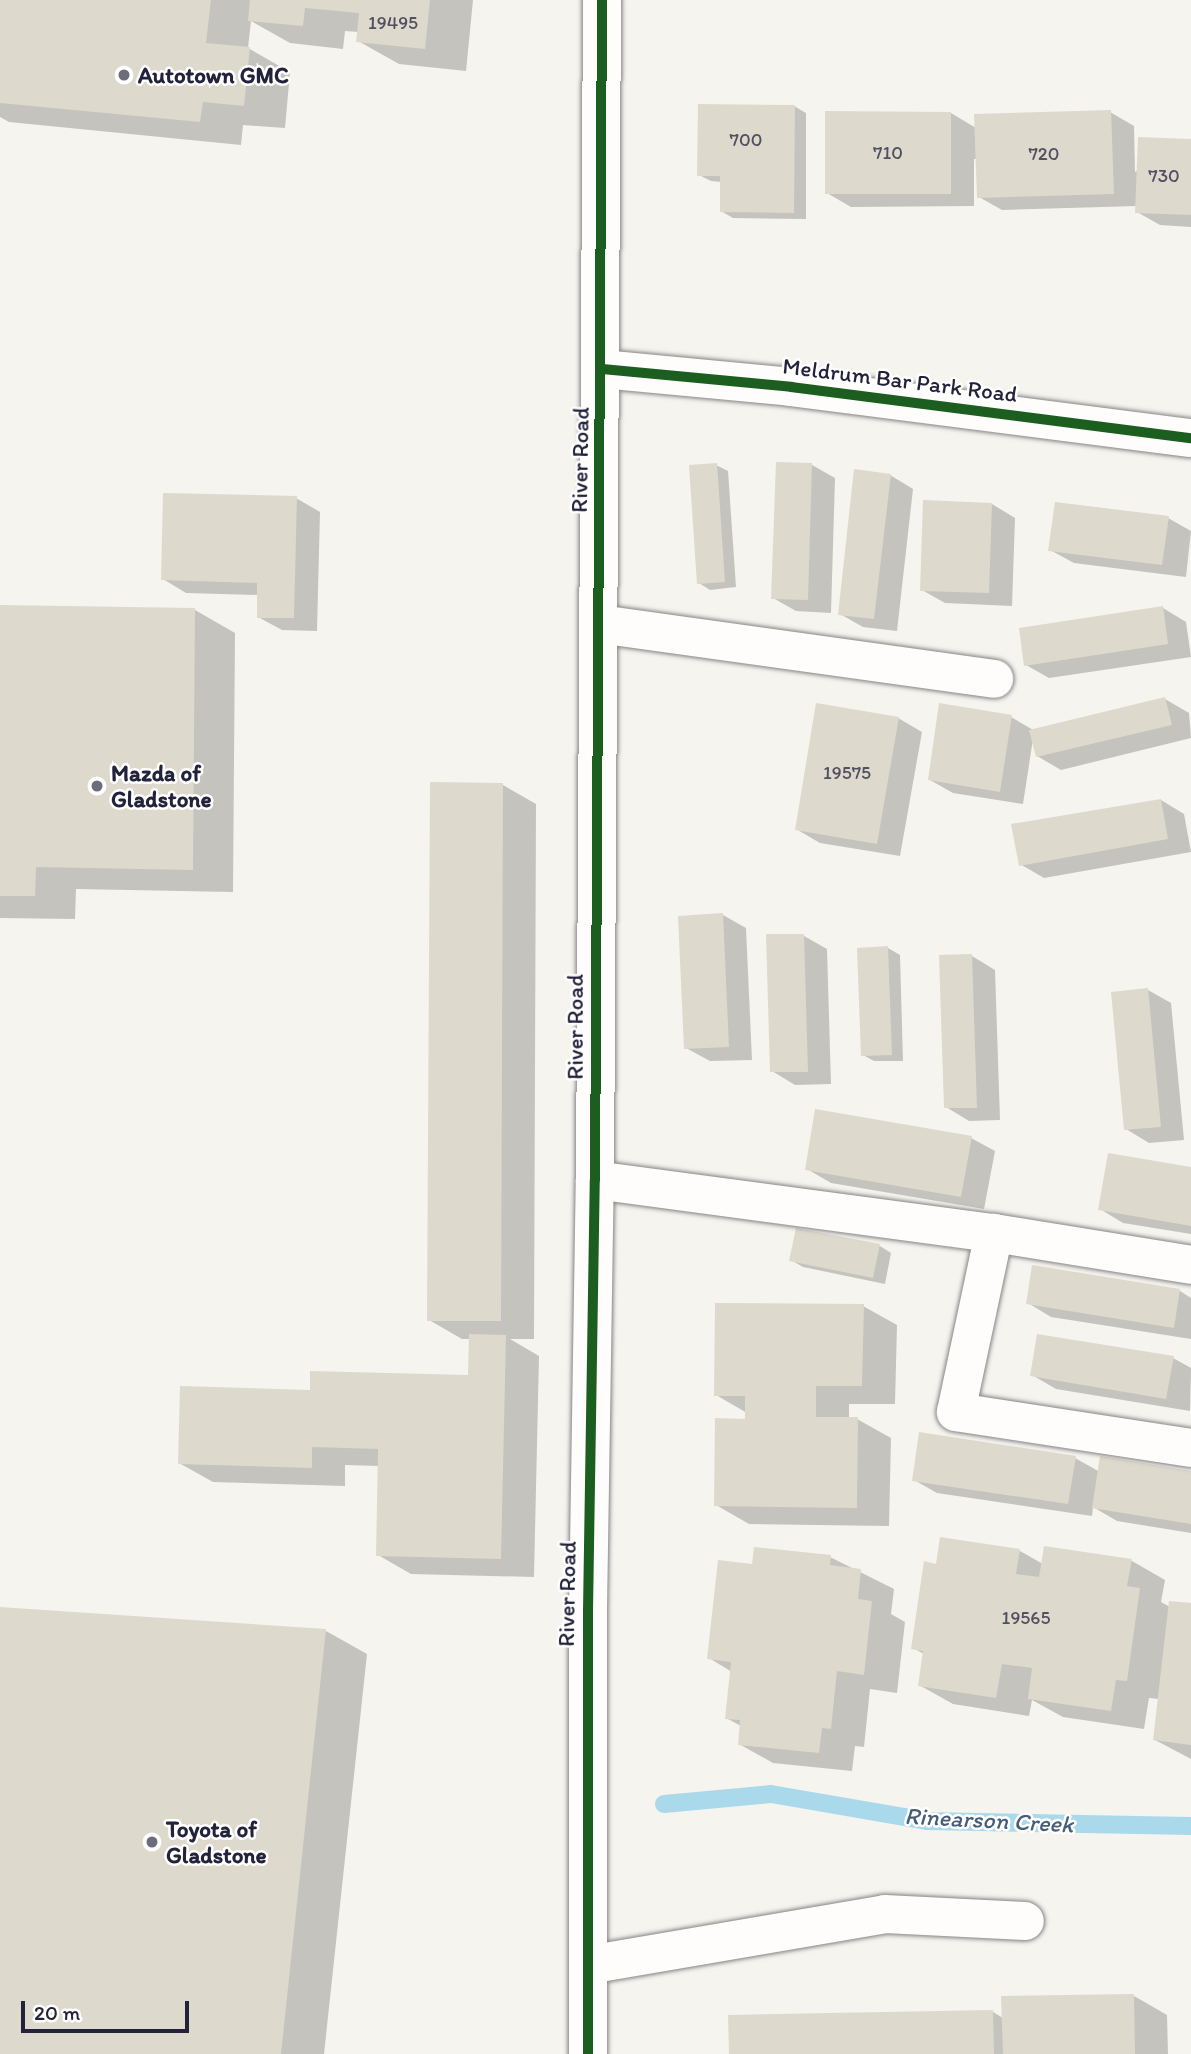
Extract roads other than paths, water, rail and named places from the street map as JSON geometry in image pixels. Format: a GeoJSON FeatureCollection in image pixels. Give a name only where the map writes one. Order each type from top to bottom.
{"type":"FeatureCollection","features":[{"type":"Feature","properties":{"kind":"street","name":"River Road"},"geometry":{"type":"LineString","coordinates":[[588,2054],[588,1611],[595,1180],[602,369],[602,0]]}},
{"type":"Feature","properties":{"kind":"street","name":"Meldrum Bar Park Road"},"geometry":{"type":"LineString","coordinates":[[602,369],[791,387],[1191,438]]}},
{"type":"Feature","properties":{"kind":"street"},"geometry":{"type":"LineString","coordinates":[[599,624],[994,679]]}},
{"type":"Feature","properties":{"kind":"street"},"geometry":{"type":"LineString","coordinates":[[595,1180],[994,1233],[1191,1265]]}},
{"type":"Feature","properties":{"kind":"street"},"geometry":{"type":"LineString","coordinates":[[994,1233],[956,1412],[1191,1448]]}},
{"type":"Feature","properties":{"kind":"street"},"geometry":{"type":"LineString","coordinates":[[588,1965],[886,1914],[1024,1921]]}},
{"type":"Feature","properties":{"kind":"waterway","name":"Rinearson Creek"},"geometry":{"type":"LineString","coordinates":[[664,1804],[771,1794],[927,1821],[1191,1826]]}},
{"type":"Feature","properties":{"kind":"place","name":"Autotown GMC"},"geometry":{"type":"Point","coordinates":[124,75]}},
{"type":"Feature","properties":{"kind":"place","name":"Mazda of Gladstone"},"geometry":{"type":"Point","coordinates":[97,786]}},
{"type":"Feature","properties":{"kind":"place","name":"Toyota of Gladstone"},"geometry":{"type":"Point","coordinates":[152,1842]}}]}
